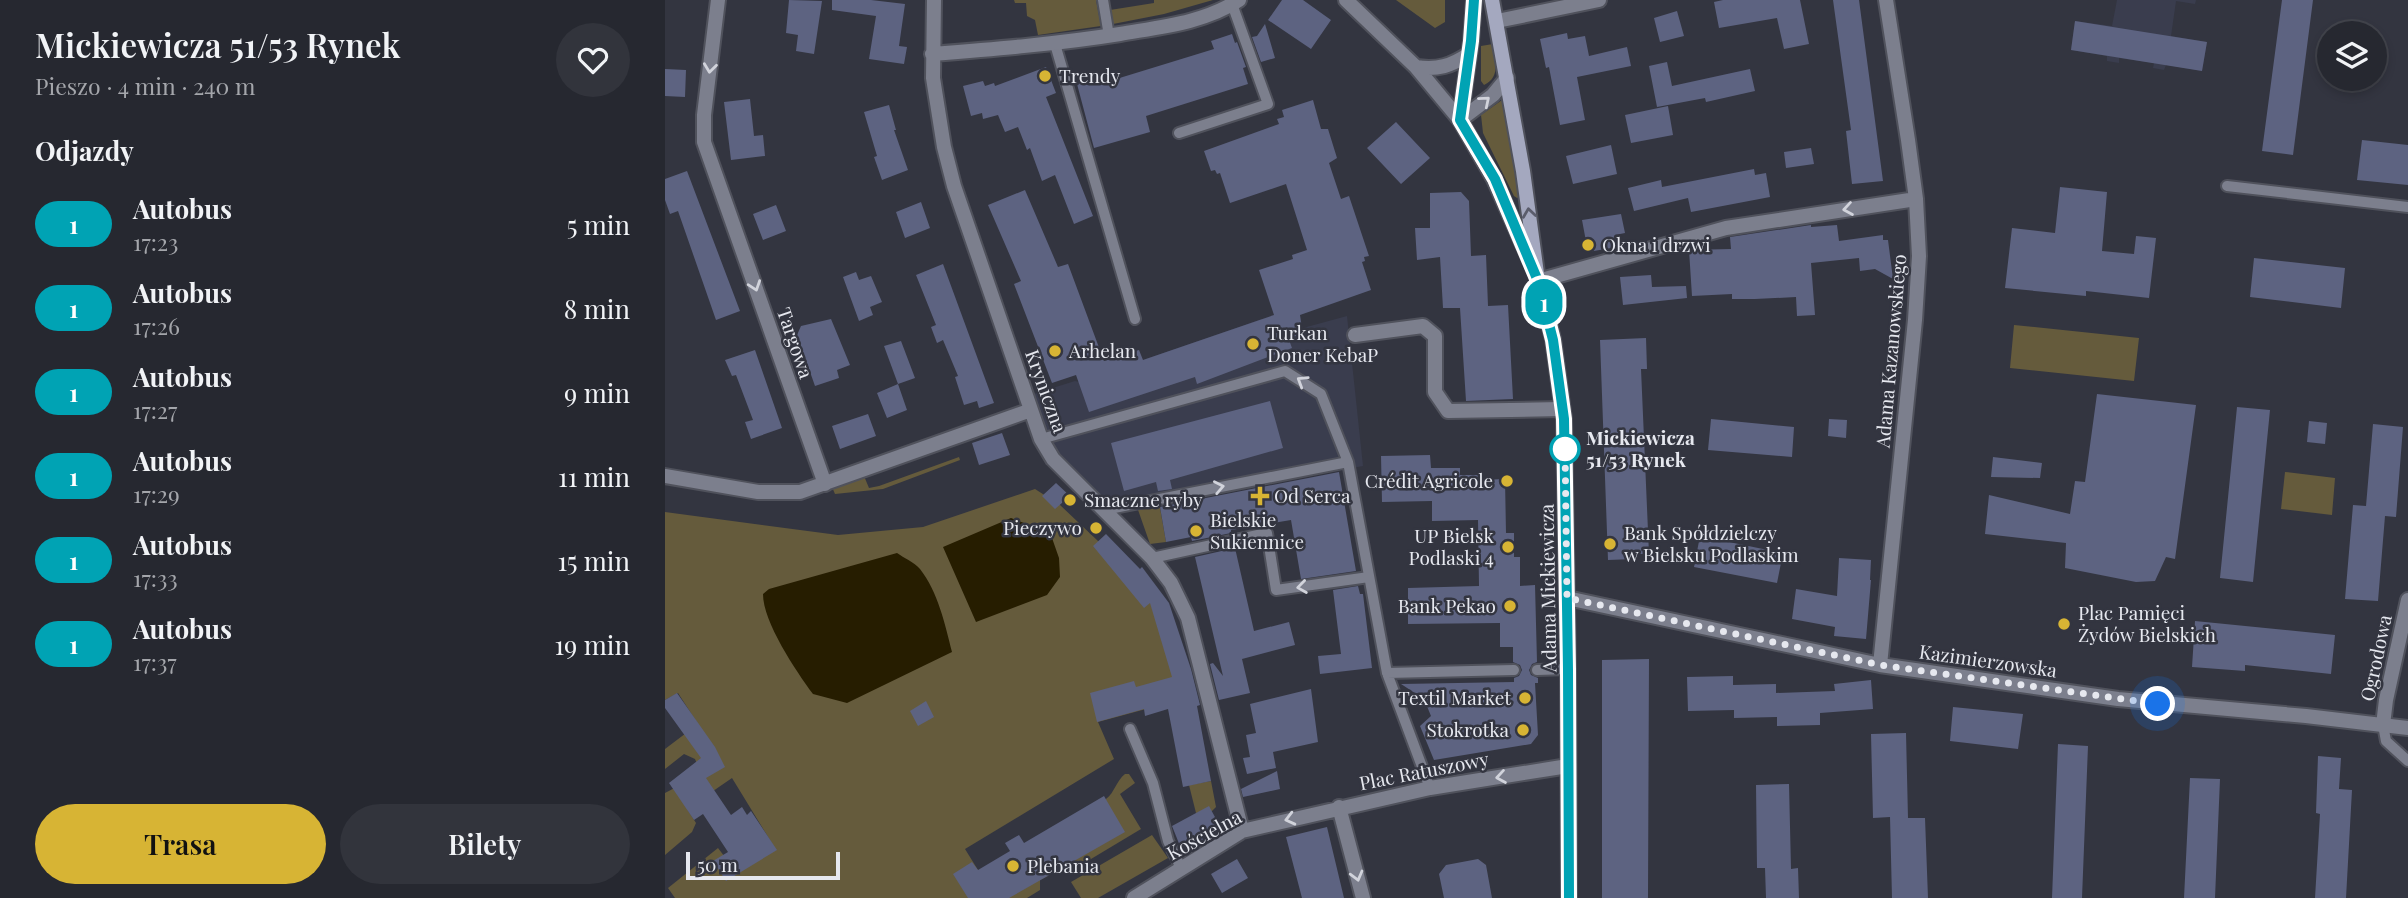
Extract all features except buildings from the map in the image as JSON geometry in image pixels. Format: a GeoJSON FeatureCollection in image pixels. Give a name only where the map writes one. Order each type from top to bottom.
{"type":"FeatureCollection","features":[{"type":"Feature","properties":{"kind":"main road"},"geometry":{"type":"LineString","coordinates":[[1460,120],[1473,0]]}},
{"type":"Feature","properties":{"kind":"main road","name":"Adama Mickiewicza"},"geometry":{"type":"LineString","coordinates":[[1492,0],[1507,78],[1538,281],[1553,340],[1562,409],[1567,598],[1569,898]]}},
{"type":"Feature","properties":{"kind":"main road","name":"Adama Mickiewicza"},"geometry":{"type":"LineString","coordinates":[[1460,120],[1495,179],[1538,281]]}},
{"type":"Feature","properties":{"kind":"street","name":"Targowa"},"geometry":{"type":"LineString","coordinates":[[718,0],[704,115],[704,142],[825,484]]}},
{"type":"Feature","properties":{"kind":"street","name":"Kryniczna"},"geometry":{"type":"LineString","coordinates":[[934,0],[932,54],[936,106],[954,186],[1041,439],[1053,459],[1152,558],[1171,583],[1188,618],[1242,831]]}},
{"type":"Feature","properties":{"kind":"street"},"geometry":{"type":"LineString","coordinates":[[1346,0],[1416,67],[1460,120],[1493,95],[1507,78]]}},
{"type":"Feature","properties":{"kind":"street"},"geometry":{"type":"LineString","coordinates":[[1497,21],[1599,0]]}},
{"type":"Feature","properties":{"kind":"street","name":"Adama Kazanowskiego"},"geometry":{"type":"LineString","coordinates":[[1881,665],[1919,256],[1916,199],[1886,0]]}},
{"type":"Feature","properties":{"kind":"street"},"geometry":{"type":"LineString","coordinates":[[932,54],[1055,44],[1109,36],[1182,23],[1208,15],[1235,2]]}},
{"type":"Feature","properties":{"kind":"street"},"geometry":{"type":"LineString","coordinates":[[1416,67],[1441,68],[1454,64],[1469,54]]}},
{"type":"Feature","properties":{"kind":"street"},"geometry":{"type":"LineString","coordinates":[[1538,281],[1726,228],[1916,199]]}},
{"type":"Feature","properties":{"kind":"street"},"geometry":{"type":"LineString","coordinates":[[1355,335],[1423,327],[1435,336],[1435,392],[1448,411],[1562,409]]}},
{"type":"Feature","properties":{"kind":"street"},"geometry":{"type":"LineString","coordinates":[[665,476],[769,493],[800,492],[1031,410]]}},
{"type":"Feature","properties":{"kind":"street","name":"Kazimierzowska"},"geometry":{"type":"LineString","coordinates":[[1567,598],[1881,665],[2118,699],[2408,728]]}},
{"type":"Feature","properties":{"kind":"street","name":"Ogrodowa"},"geometry":{"type":"LineString","coordinates":[[2383,725],[2408,600]]}},
{"type":"Feature","properties":{"kind":"street","name":"Plac Ratuszowy"},"geometry":{"type":"LineString","coordinates":[[1363,898],[1339,807],[1430,788],[1568,766]]}},
{"type":"Feature","properties":{"kind":"street","name":"Kościelna"},"geometry":{"type":"LineString","coordinates":[[1134,898],[1242,831],[1339,807]]}},
{"type":"Feature","properties":{"kind":"lane"},"geometry":{"type":"LineString","coordinates":[[1103,0],[1109,36]]}},
{"type":"Feature","properties":{"kind":"lane"},"geometry":{"type":"LineString","coordinates":[[1179,133],[1268,104],[1235,2]]}},
{"type":"Feature","properties":{"kind":"lane"},"geometry":{"type":"LineString","coordinates":[[1055,44],[1135,319]]}},
{"type":"Feature","properties":{"kind":"lane"},"geometry":{"type":"LineString","coordinates":[[2227,186],[2408,207]]}},
{"type":"Feature","properties":{"kind":"lane"},"geometry":{"type":"LineString","coordinates":[[1041,439],[1285,371],[1321,394],[1348,462],[1387,673],[1430,788]]}},
{"type":"Feature","properties":{"kind":"lane"},"geometry":{"type":"LineString","coordinates":[[1104,510],[1348,462]]}},
{"type":"Feature","properties":{"kind":"lane"},"geometry":{"type":"LineString","coordinates":[[1152,558],[1267,533],[1276,590],[1369,577]]}},
{"type":"Feature","properties":{"kind":"lane"},"geometry":{"type":"LineString","coordinates":[[1538,670],[1568,669]]}},
{"type":"Feature","properties":{"kind":"lane"},"geometry":{"type":"LineString","coordinates":[[1387,673],[1514,670]]}},
{"type":"Feature","properties":{"kind":"lane"},"geometry":{"type":"LineString","coordinates":[[2383,725],[2386,741],[2408,761]]}},
{"type":"Feature","properties":{"kind":"lane"},"geometry":{"type":"LineString","coordinates":[[1130,729],[1153,783],[1167,841],[1181,868]]}},
{"type":"Feature","properties":{"kind":"shaded area"},"geometry":{"type":"Polygon","coordinates":[[[1014,0],[1096,0],[1101,26],[1038,35],[1035,20],[1027,16],[1026,3],[1015,3],[1014,0]]]}},
{"type":"Feature","properties":{"kind":"shaded area"},"geometry":{"type":"Polygon","coordinates":[[[1154,0],[1213,0],[1164,14],[1113,24],[1110,10],[1154,3],[1154,0]]]}},
{"type":"Feature","properties":{"kind":"shaded area"},"geometry":{"type":"Polygon","coordinates":[[[1396,0],[1445,0],[1445,22],[1435,28],[1396,0]]]}},
{"type":"Feature","properties":{"kind":"shaded area"},"geometry":{"type":"Polygon","coordinates":[[[2117,0],[2196,0],[2195,4],[2176,1],[2171,36],[2207,42],[2202,71],[2166,65],[2164,70],[2153,68],[2154,63],[2119,58],[2119,63],[2107,61],[2107,56],[2071,50],[2075,21],[2112,26],[2117,0]]]}},
{"type":"Feature","properties":{"kind":"shaded area"},"geometry":{"type":"Polygon","coordinates":[[[1493,44],[1495,73],[1484,85],[1481,81],[1481,46],[1493,44]]]}},
{"type":"Feature","properties":{"kind":"shaded area"},"geometry":{"type":"Polygon","coordinates":[[[1502,100],[1520,196],[1517,198],[1483,133],[1481,115],[1502,100]]]}},
{"type":"Feature","properties":{"kind":"shaded area"},"geometry":{"type":"Polygon","coordinates":[[[1347,316],[1363,466],[1106,513],[1053,459],[1027,396],[1079,382],[1262,319],[1269,338],[1291,325],[1301,323],[1303,328],[1347,316]]]}},
{"type":"Feature","properties":{"kind":"shaded area"},"geometry":{"type":"Polygon","coordinates":[[[2014,325],[2139,338],[2134,381],[2010,368],[2014,325]]]}},
{"type":"Feature","properties":{"kind":"shaded area"},"geometry":{"type":"Polygon","coordinates":[[[959,457],[960,460],[883,489],[835,494],[832,487],[864,476],[869,488],[879,486],[959,457]]]}},
{"type":"Feature","properties":{"kind":"shaded area"},"geometry":{"type":"Polygon","coordinates":[[[2285,472],[2335,478],[2332,515],[2281,509],[2285,472]]]}},
{"type":"Feature","properties":{"kind":"shaded area"},"geometry":{"type":"Polygon","coordinates":[[[1035,489],[1060,505],[1098,541],[1151,603],[1183,699],[1098,722],[1114,759],[965,849],[978,870],[1048,876],[1040,880],[1040,890],[1027,898],[675,898],[668,888],[718,848],[731,865],[776,850],[732,778],[687,809],[696,823],[692,832],[665,855],[665,793],[701,774],[695,759],[684,754],[665,769],[665,749],[698,724],[678,693],[665,700],[665,512],[838,535],[923,527],[1035,489]]]}},
{"type":"Feature","properties":{"kind":"shaded area"},"geometry":{"type":"Polygon","coordinates":[[[1159,502],[1166,542],[1150,544],[1137,507],[1159,502]]]}},
{"type":"Feature","properties":{"kind":"shaded area"},"geometry":{"type":"Polygon","coordinates":[[[1011,518],[1052,538],[1059,558],[1060,577],[1047,595],[976,622],[943,547],[1011,518]]]}},
{"type":"Feature","properties":{"kind":"shaded area"},"geometry":{"type":"Polygon","coordinates":[[[897,553],[918,567],[932,588],[952,652],[847,703],[813,694],[774,632],[763,594],[769,589],[897,553]]]}},
{"type":"Feature","properties":{"kind":"shaded area"},"geometry":{"type":"Polygon","coordinates":[[[1125,774],[1129,774],[1135,783],[1120,794],[1141,829],[1076,868],[1070,865],[1106,799],[1125,774]]]}},
{"type":"Feature","properties":{"kind":"shaded area"},"geometry":{"type":"Polygon","coordinates":[[[1211,781],[1216,807],[1212,811],[1196,813],[1189,785],[1211,781]]]}},
{"type":"Feature","properties":{"kind":"shaded area"},"geometry":{"type":"Polygon","coordinates":[[[1152,835],[1168,858],[1098,898],[1081,898],[1071,882],[1152,835]]]}},
{"type":"Feature","properties":{"kind":"bus line","name":"1"},"geometry":{"type":"LineString","coordinates":[[1474,0],[1460,120],[1495,179],[1538,281],[1553,340],[1564,419],[1569,898]]}},
{"type":"Feature","properties":{"kind":"place","name":"Trendy"},"geometry":{"type":"Point","coordinates":[1045,76]}},
{"type":"Feature","properties":{"kind":"place","name":"Okna i drzwi"},"geometry":{"type":"Point","coordinates":[1588,245]}},
{"type":"Feature","properties":{"kind":"place","name":"Turkan Doner KebaP"},"geometry":{"type":"Point","coordinates":[1253,344]}},
{"type":"Feature","properties":{"kind":"place","name":"Arhelan"},"geometry":{"type":"Point","coordinates":[1055,351]}},
{"type":"Feature","properties":{"kind":"place","name":"Mickiewicza 51/53 Rynek"},"geometry":{"type":"Point","coordinates":[1565,449]}},
{"type":"Feature","properties":{"kind":"place","name":"Crédit Agricole"},"geometry":{"type":"Point","coordinates":[1507,481]}},
{"type":"Feature","properties":{"kind":"place","name":"Od Serca"},"geometry":{"type":"Point","coordinates":[1260,496]}},
{"type":"Feature","properties":{"kind":"place","name":"Smaczne ryby"},"geometry":{"type":"Point","coordinates":[1070,500]}},
{"type":"Feature","properties":{"kind":"place","name":"Pieczywo"},"geometry":{"type":"Point","coordinates":[1096,528]}},
{"type":"Feature","properties":{"kind":"place","name":"Bielskie Sukiennice"},"geometry":{"type":"Point","coordinates":[1196,531]}},
{"type":"Feature","properties":{"kind":"place","name":"Bank Spółdzielczy w Bielsku Podlaskim"},"geometry":{"type":"Point","coordinates":[1610,544]}},
{"type":"Feature","properties":{"kind":"place","name":"UP Bielsk Podlaski 4"},"geometry":{"type":"Point","coordinates":[1508,547]}},
{"type":"Feature","properties":{"kind":"place","name":"Bank Pekao"},"geometry":{"type":"Point","coordinates":[1510,606]}},
{"type":"Feature","properties":{"kind":"place","name":"Plac Pamięci Żydów Bielskich"},"geometry":{"type":"Point","coordinates":[2064,624]}},
{"type":"Feature","properties":{"kind":"place","name":"Textil Market"},"geometry":{"type":"Point","coordinates":[1525,698]}},
{"type":"Feature","properties":{"kind":"place","name":"Stokrotka"},"geometry":{"type":"Point","coordinates":[1523,730]}},
{"type":"Feature","properties":{"kind":"place","name":"Plebania"},"geometry":{"type":"Point","coordinates":[1013,866]}},
{"type":"Feature","properties":{"kind":"route"},"geometry":{"type":"LineString","coordinates":[[1565,449],[1565,446],[1567,598],[1881,665],[2158,704]]}}]}
